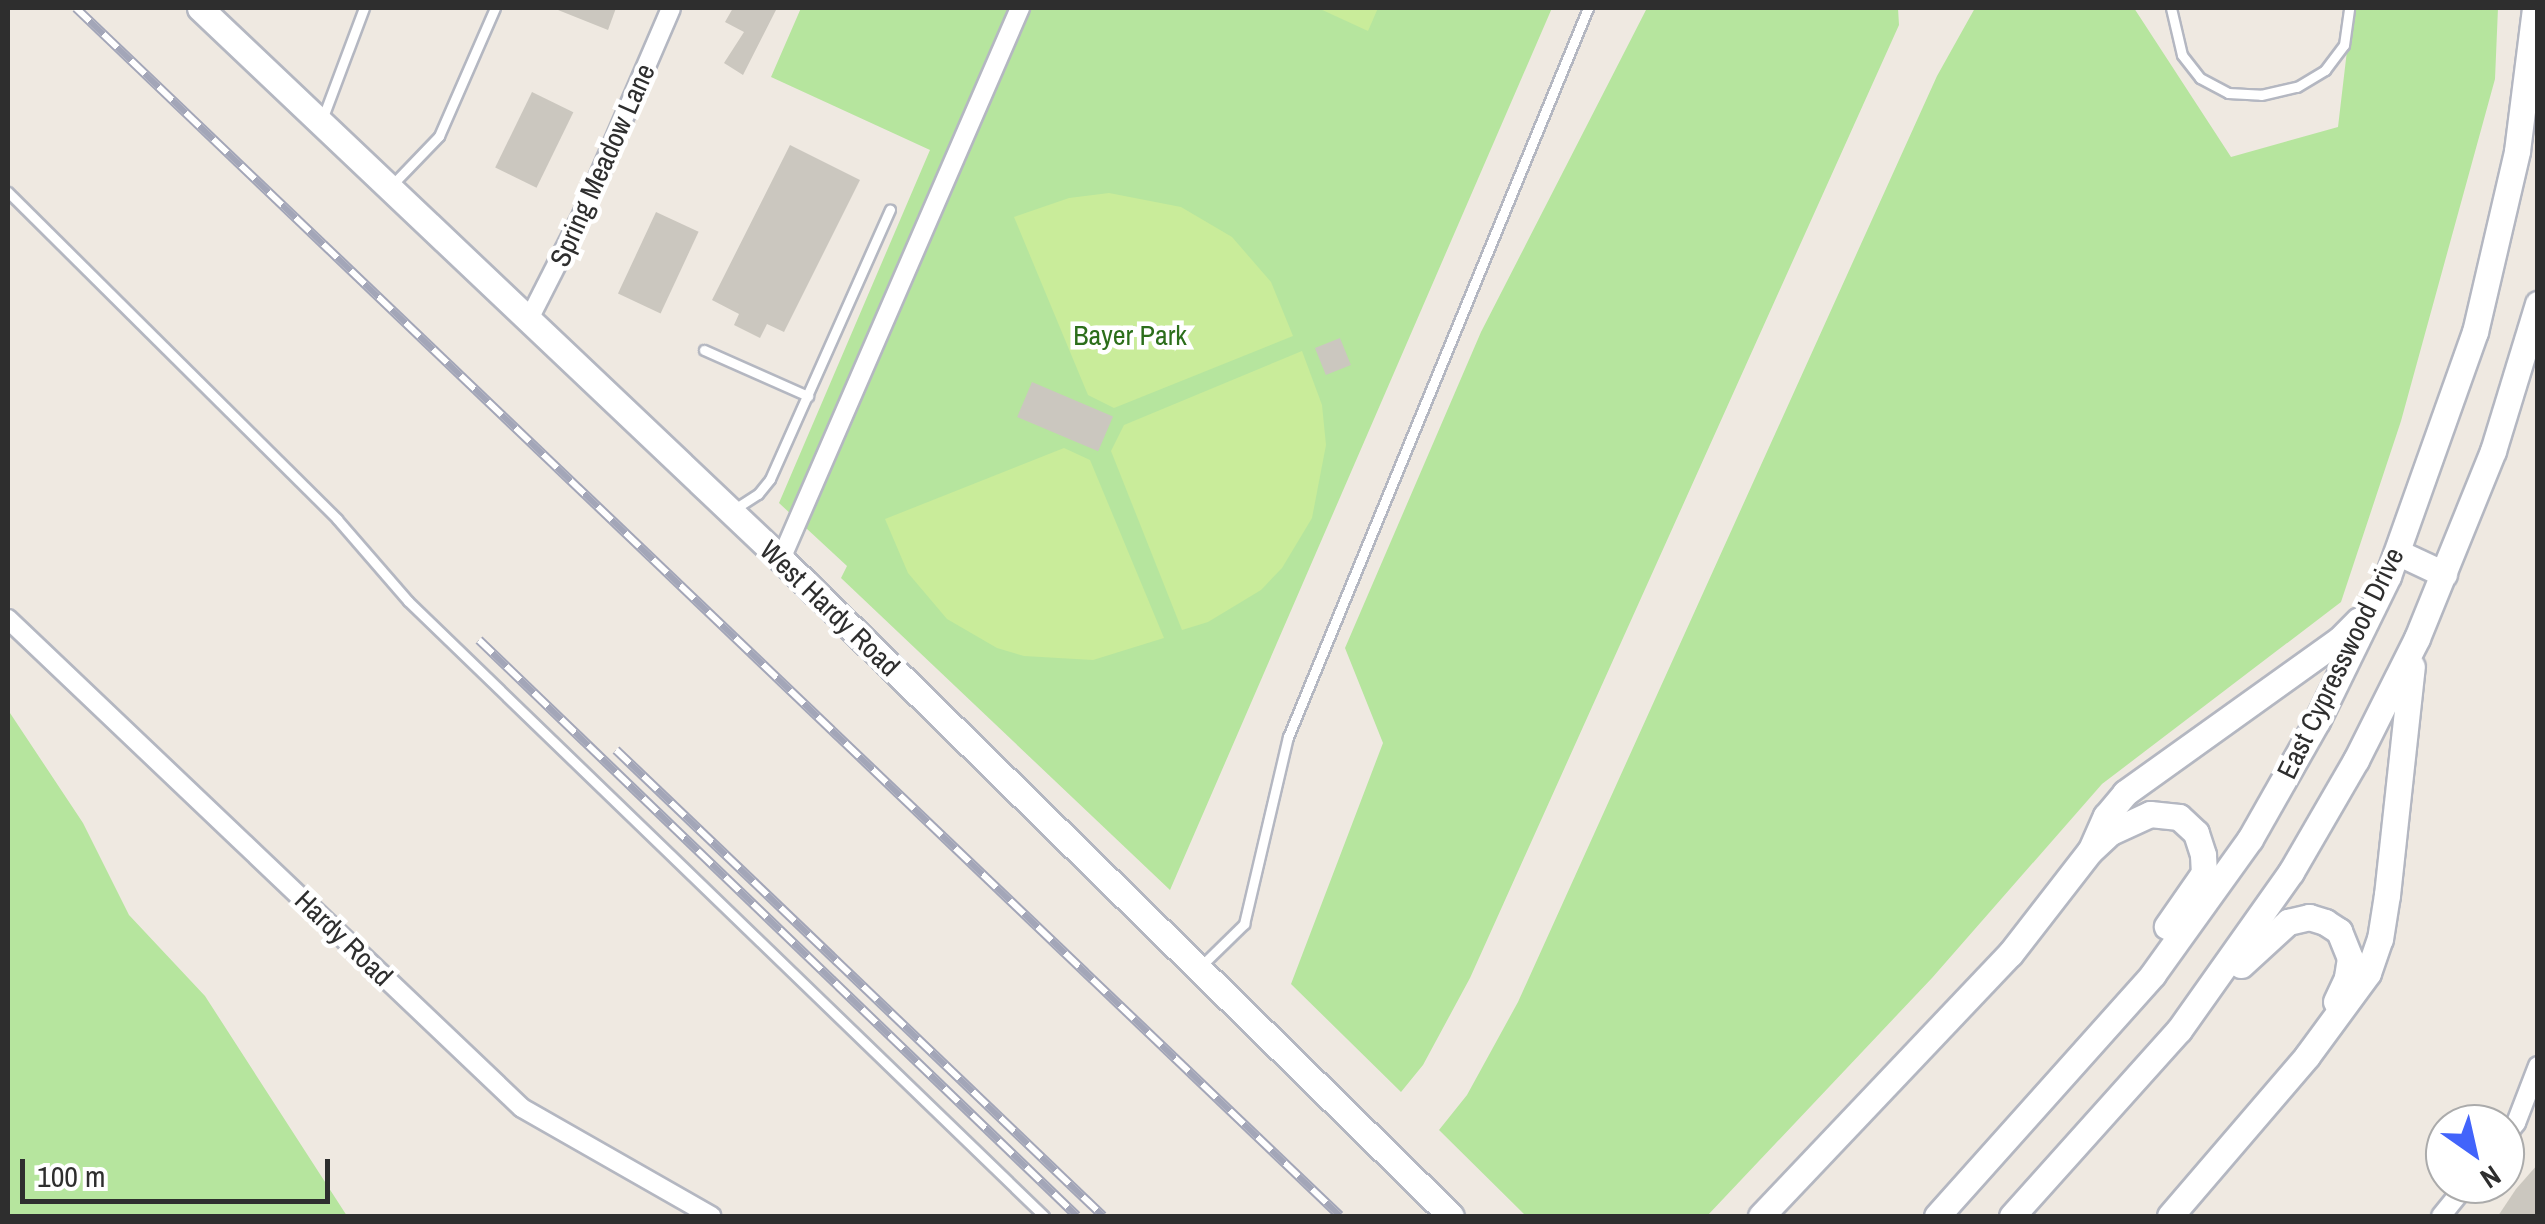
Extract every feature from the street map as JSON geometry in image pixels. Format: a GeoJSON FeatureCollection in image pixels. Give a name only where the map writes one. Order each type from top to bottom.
{"type":"FeatureCollection","features":[{"type":"Feature","properties":{"kind":"main road","name":"West Hardy Road"},"geometry":{"type":"LineString","coordinates":[[200,8],[780,559],[1451,1216]]}},
{"type":"Feature","properties":{"kind":"main road","name":"East Cypresswood Drive"},"geometry":{"type":"LineString","coordinates":[[1937,1216],[2063,1080],[2153,974],[2250,839],[2316,721],[2397,552],[2475,332],[2517,150],[2535,8]]}},
{"type":"Feature","properties":{"kind":"main road","name":"East Cypresswood Drive"},"geometry":{"type":"LineString","coordinates":[[2012,1216],[2179,1030],[2292,872],[2356,760],[2417,638],[2493,451],[2538,304]]}},
{"type":"Feature","properties":{"kind":"main road"},"geometry":{"type":"LineString","coordinates":[[2397,552],[2444,574]]}},
{"type":"Feature","properties":{"kind":"main road"},"geometry":{"type":"LineString","coordinates":[[2090,852],[2106,816],[2126,793],[2338,640],[2372,607]]}},
{"type":"Feature","properties":{"kind":"main road"},"geometry":{"type":"LineString","coordinates":[[2170,1216],[2352,1000],[2380,939],[2417,638]]}},
{"type":"Feature","properties":{"kind":"main road"},"geometry":{"type":"LineString","coordinates":[[1762,1216],[2010,954],[2109,833],[2150,814],[2179,817],[2196,833],[2204,873],[2063,1080]]}},
{"type":"Feature","properties":{"kind":"main road"},"geometry":{"type":"LineString","coordinates":[[2179,1030],[2278,928],[2310,917],[2339,931],[2350,958],[2347,978],[2307,1056]]}},
{"type":"Feature","properties":{"kind":"street","name":"Spring Meadow Lane"},"geometry":{"type":"LineString","coordinates":[[528,322],[582,214],[671,8]]}},
{"type":"Feature","properties":{"kind":"street"},"geometry":{"type":"LineString","coordinates":[[780,559],[1020,8]]}},
{"type":"Feature","properties":{"kind":"street","name":"Hardy Road"},"geometry":{"type":"LineString","coordinates":[[8,618],[522,1108],[711,1216]]}},
{"type":"Feature","properties":{"kind":"street"},"geometry":{"type":"LineString","coordinates":[[2523,1104],[2538,1066]]}},
{"type":"Feature","properties":{"kind":"lane"},"geometry":{"type":"LineString","coordinates":[[320,124],[364,8]]}},
{"type":"Feature","properties":{"kind":"lane"},"geometry":{"type":"LineString","coordinates":[[388,189],[439,136],[495,8]]}},
{"type":"Feature","properties":{"kind":"lane"},"geometry":{"type":"LineString","coordinates":[[1198,968],[1244,924],[1288,737],[1588,8]]}},
{"type":"Feature","properties":{"kind":"lane"},"geometry":{"type":"LineString","coordinates":[[2170,8],[2182,56],[2200,78],[2228,93],[2261,95],[2298,87],[2325,70],[2344,45],[2349,8]]}},
{"type":"Feature","properties":{"kind":"lane"},"geometry":{"type":"LineString","coordinates":[[8,192],[337,519],[408,601],[1044,1216]]}},
{"type":"Feature","properties":{"kind":"lane"},"geometry":{"type":"LineString","coordinates":[[730,512],[758,494],[770,479],[890,209]]}},
{"type":"Feature","properties":{"kind":"lane"},"geometry":{"type":"LineString","coordinates":[[704,350],[808,396]]}},
{"type":"Feature","properties":{"kind":"green space","name":"Bayer Park"},"geometry":{"type":"Polygon","coordinates":[[[801,8],[1552,8],[1170,890],[841,578],[847,566],[779,503],[930,150],[771,77],[801,8]]]}},
{"type":"Feature","properties":{"kind":"green space"},"geometry":{"type":"Polygon","coordinates":[[[1318,8],[1378,8],[1368,31],[1318,8]]]}},
{"type":"Feature","properties":{"kind":"green space"},"geometry":{"type":"Polygon","coordinates":[[[1647,8],[1898,8],[1899,25],[1470,978],[1423,1065],[1401,1092],[1291,984],[1383,743],[1345,648],[1481,332],[1647,8]]]}},
{"type":"Feature","properties":{"kind":"green space"},"geometry":{"type":"Polygon","coordinates":[[[1975,8],[2134,8],[2231,157],[2338,127],[2352,8],[2498,8],[2495,79],[2401,421],[2341,602],[2102,784],[1932,978],[1707,1216],[1526,1216],[1439,1130],[1467,1095],[1518,1002],[1937,76],[1975,8]]]}},
{"type":"Feature","properties":{"kind":"green space"},"geometry":{"type":"Polygon","coordinates":[[[1109,193],[1181,207],[1232,237],[1271,282],[1293,336],[1114,408],[1088,395],[1014,217],[1069,198],[1109,193]]]}},
{"type":"Feature","properties":{"kind":"green space"},"geometry":{"type":"Polygon","coordinates":[[[1302,351],[1322,405],[1326,445],[1312,518],[1282,568],[1261,590],[1208,622],[1182,630],[1111,451],[1124,425],[1302,351]]]}},
{"type":"Feature","properties":{"kind":"green space"},"geometry":{"type":"Polygon","coordinates":[[[1064,448],[1090,460],[1164,638],[1093,660],[1024,656],[997,648],[947,619],[908,573],[885,519],[1064,448]]]}},
{"type":"Feature","properties":{"kind":"green space"},"geometry":{"type":"Polygon","coordinates":[[[8,710],[83,823],[129,915],[205,996],[347,1216],[8,1216],[8,710]]]}},
{"type":"Feature","properties":{"kind":"building"},"geometry":{"type":"Polygon","coordinates":[[[553,8],[616,8],[608,30],[553,8]]]}},
{"type":"Feature","properties":{"kind":"building"},"geometry":{"type":"Polygon","coordinates":[[[733,8],[777,8],[743,75],[724,63],[744,32],[725,22],[733,8]]]}},
{"type":"Feature","properties":{"kind":"building"},"geometry":{"type":"Polygon","coordinates":[[[532,92],[573,112],[537,188],[495,167],[532,92]]]}},
{"type":"Feature","properties":{"kind":"building"},"geometry":{"type":"Polygon","coordinates":[[[790,145],[860,180],[784,332],[767,324],[760,338],[734,325],[739,314],[712,300],[790,145]]]}},
{"type":"Feature","properties":{"kind":"building"},"geometry":{"type":"Polygon","coordinates":[[[656,212],[699,232],[661,313],[618,294],[656,212]]]}},
{"type":"Feature","properties":{"kind":"building"},"geometry":{"type":"Polygon","coordinates":[[[1340,338],[1351,365],[1326,375],[1315,348],[1340,338]]]}},
{"type":"Feature","properties":{"kind":"building"},"geometry":{"type":"Polygon","coordinates":[[[1032,382],[1113,416],[1098,451],[1017,417],[1032,382]]]}},
{"type":"Feature","properties":{"kind":"building"},"geometry":{"type":"Polygon","coordinates":[[[2538,1164],[2538,1216],[2498,1216],[2506,1204],[2525,1204],[2525,1179],[2538,1164]]]}},
{"type":"Feature","properties":{"kind":"railway"},"geometry":{"type":"LineString","coordinates":[[76,8],[1340,1216]]}},
{"type":"Feature","properties":{"kind":"railway"},"geometry":{"type":"LineString","coordinates":[[479,640],[1077,1216]]}},
{"type":"Feature","properties":{"kind":"railway"},"geometry":{"type":"LineString","coordinates":[[616,750],[1103,1216]]}}]}
